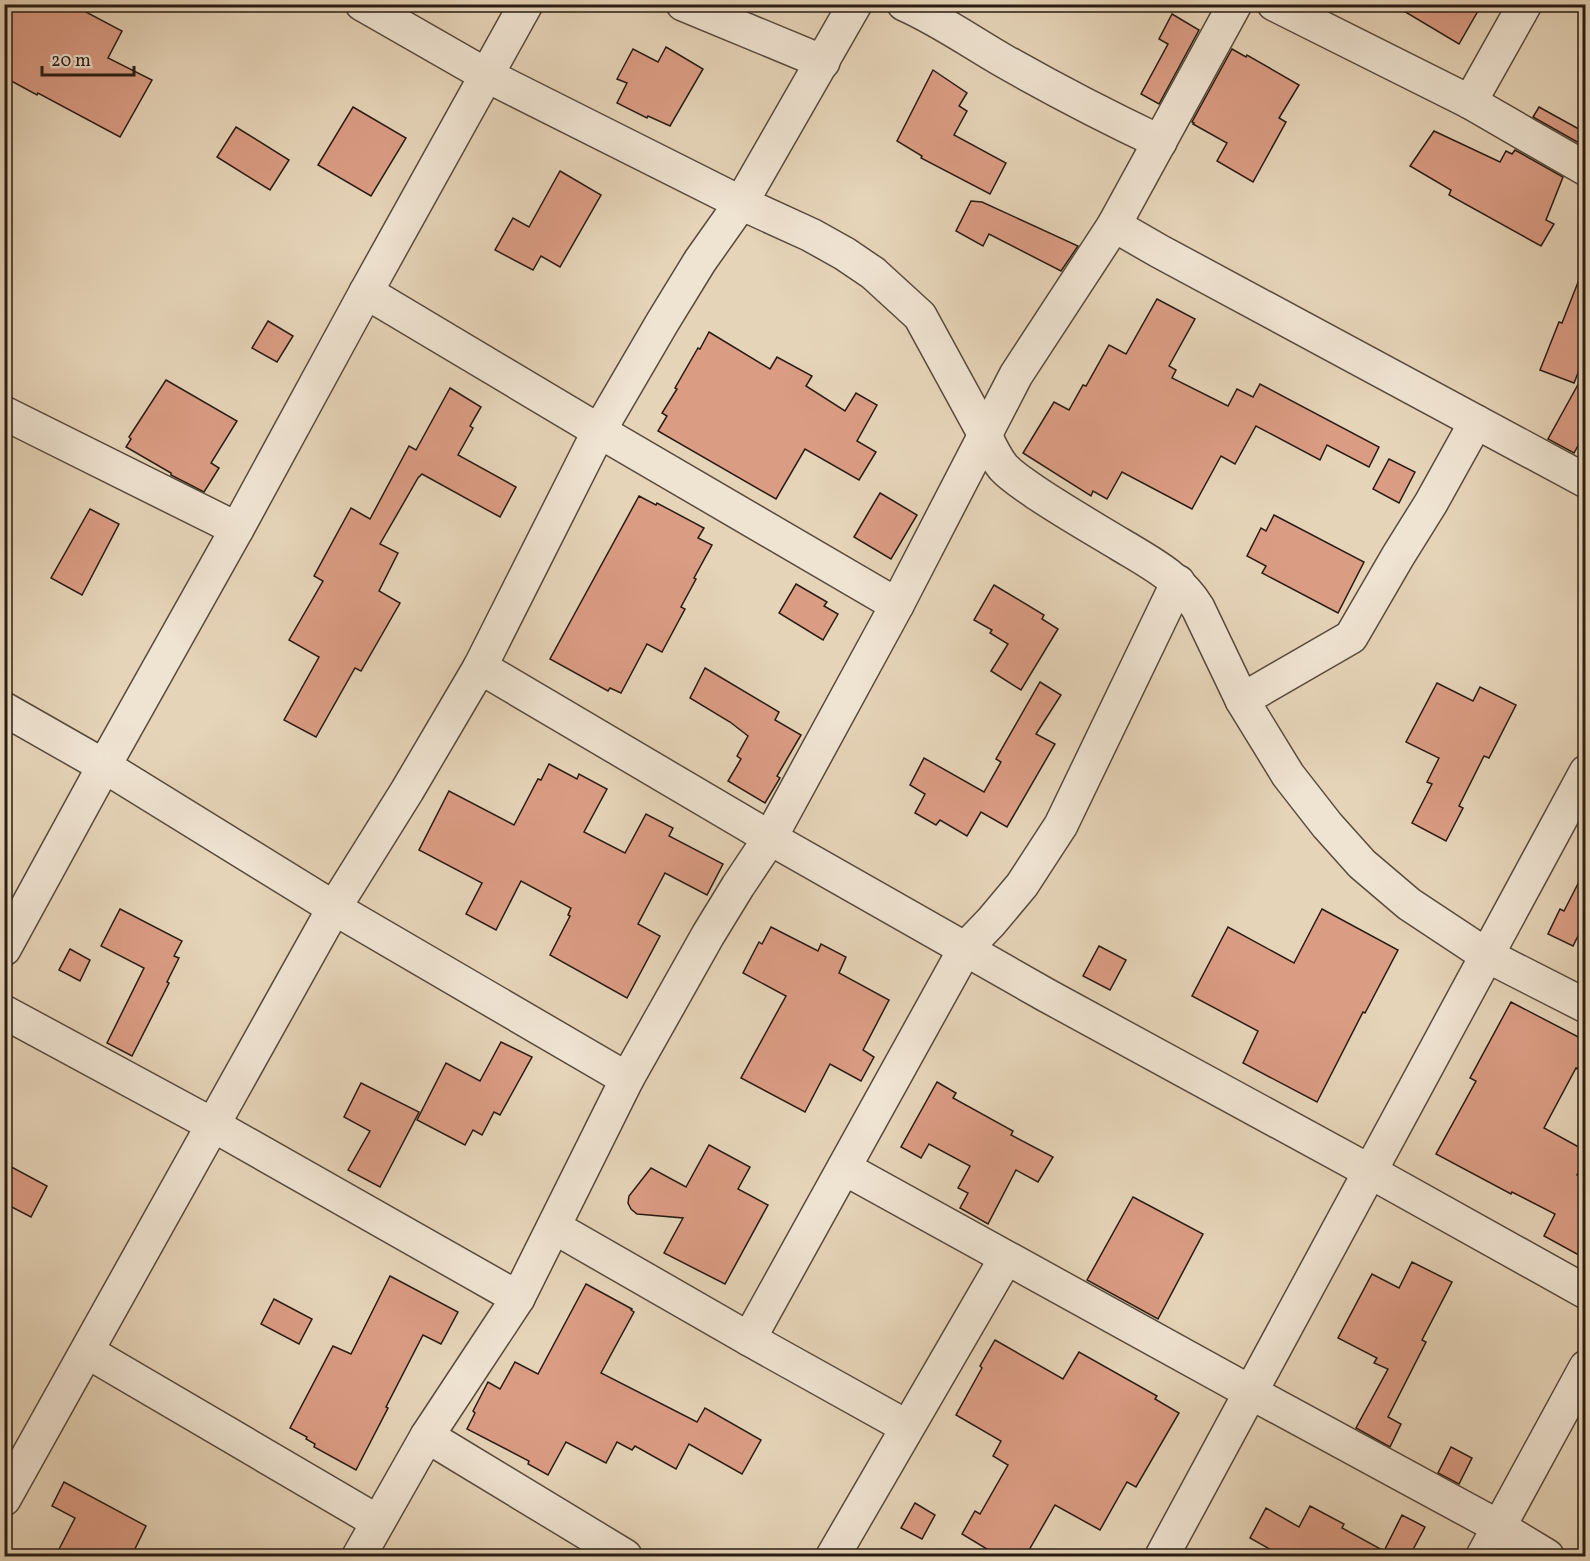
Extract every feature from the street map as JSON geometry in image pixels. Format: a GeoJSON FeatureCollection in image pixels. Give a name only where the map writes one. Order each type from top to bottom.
{"type":"FeatureCollection","features":[{"type":"Feature","properties":{"kind":"street"},"geometry":{"type":"LineString","coordinates":[[362,4],[486,75],[741,203],[812,235],[873,273],[920,316],[1003,467],[1046,500],[1152,564],[1178,582],[1190,595],[1242,700],[1288,775],[1327,825],[1362,864],[1409,904],[1486,955],[1586,1006]]}},
{"type":"Feature","properties":{"kind":"street"},"geometry":{"type":"LineString","coordinates":[[4,949],[526,4]]}},
{"type":"Feature","properties":{"kind":"street"},"geometry":{"type":"LineString","coordinates":[[683,4],[823,62]]}},
{"type":"Feature","properties":{"kind":"street"},"geometry":{"type":"LineString","coordinates":[[4,1499],[334,908],[407,791],[480,667],[599,431],[678,296],[741,203],[855,4]]}},
{"type":"Feature","properties":{"kind":"street"},"geometry":{"type":"LineString","coordinates":[[904,4],[1119,123],[1160,142]]}},
{"type":"Feature","properties":{"kind":"street"},"geometry":{"type":"LineString","coordinates":[[359,1557],[427,1436],[518,1298],[627,1079],[708,935],[770,838],[897,605],[1016,375],[1114,225],[1235,4]]}},
{"type":"Feature","properties":{"kind":"street"},"geometry":{"type":"LineString","coordinates":[[1274,4],[1470,102],[1586,169]]}},
{"type":"Feature","properties":{"kind":"street"},"geometry":{"type":"LineString","coordinates":[[1470,102],[1525,4]]}},
{"type":"Feature","properties":{"kind":"street"},"geometry":{"type":"LineString","coordinates":[[1114,225],[1586,481]]}},
{"type":"Feature","properties":{"kind":"street"},"geometry":{"type":"LineString","coordinates":[[366,292],[897,605]]}},
{"type":"Feature","properties":{"kind":"street"},"geometry":{"type":"LineString","coordinates":[[4,413],[237,529]]}},
{"type":"Feature","properties":{"kind":"street"},"geometry":{"type":"LineString","coordinates":[[1242,700],[1351,637],[1431,503],[1476,422]]}},
{"type":"Feature","properties":{"kind":"street"},"geometry":{"type":"LineString","coordinates":[[749,1339],[965,949],[1022,885],[1061,825],[1178,582]]}},
{"type":"Feature","properties":{"kind":"street"},"geometry":{"type":"LineString","coordinates":[[480,667],[770,838],[1046,995],[1586,1292]]}},
{"type":"Feature","properties":{"kind":"street"},"geometry":{"type":"LineString","coordinates":[[4,709],[104,766],[334,908],[627,1079]]}},
{"type":"Feature","properties":{"kind":"street"},"geometry":{"type":"LineString","coordinates":[[1162,1557],[1586,772]]}},
{"type":"Feature","properties":{"kind":"street"},"geometry":{"type":"LineString","coordinates":[[4,1012],[213,1125],[518,1298]]}},
{"type":"Feature","properties":{"kind":"street"},"geometry":{"type":"LineString","coordinates":[[844,1168],[1499,1527],[1547,1557]]}},
{"type":"Feature","properties":{"kind":"street"},"geometry":{"type":"LineString","coordinates":[[554,1227],[907,1427]]}},
{"type":"Feature","properties":{"kind":"street"},"geometry":{"type":"LineString","coordinates":[[833,1557],[1006,1258]]}},
{"type":"Feature","properties":{"kind":"street"},"geometry":{"type":"LineString","coordinates":[[88,1352],[378,1522]]}},
{"type":"Feature","properties":{"kind":"street"},"geometry":{"type":"LineString","coordinates":[[1483,1557],[1586,1367]]}},
{"type":"Feature","properties":{"kind":"street"},"geometry":{"type":"LineString","coordinates":[[427,1436],[625,1557]]}},
{"type":"Feature","properties":{"kind":"building"},"geometry":{"type":"Polygon","coordinates":[[[4,4],[71,4],[122,31],[108,58],[152,80],[120,137],[4,77],[4,4]]]}},
{"type":"Feature","properties":{"kind":"building"},"geometry":{"type":"Polygon","coordinates":[[[1392,4],[1482,4],[1459,44],[1392,4]]]}},
{"type":"Feature","properties":{"kind":"building"},"geometry":{"type":"Polygon","coordinates":[[[1172,14],[1199,30],[1159,104],[1141,94],[1168,44],[1159,39],[1172,14]]]}},
{"type":"Feature","properties":{"kind":"building"},"geometry":{"type":"Polygon","coordinates":[[[666,47],[703,69],[670,126],[648,116],[647,118],[617,103],[627,83],[617,79],[633,49],[658,62],[666,47]]]}},
{"type":"Feature","properties":{"kind":"building"},"geometry":{"type":"Polygon","coordinates":[[[1232,49],[1246,57],[1247,55],[1299,85],[1279,118],[1286,122],[1253,182],[1217,161],[1227,143],[1192,122],[1232,49]]]}},
{"type":"Feature","properties":{"kind":"building"},"geometry":{"type":"Polygon","coordinates":[[[933,70],[967,93],[959,106],[967,111],[954,135],[1006,163],[990,194],[921,158],[922,156],[897,141],[933,70]]]}},
{"type":"Feature","properties":{"kind":"building"},"geometry":{"type":"Polygon","coordinates":[[[353,107],[406,138],[371,196],[318,165],[353,107]]]}},
{"type":"Feature","properties":{"kind":"building"},"geometry":{"type":"Polygon","coordinates":[[[1539,107],[1586,133],[1586,147],[1533,117],[1539,107]]]}},
{"type":"Feature","properties":{"kind":"building"},"geometry":{"type":"Polygon","coordinates":[[[236,127],[289,160],[270,190],[217,157],[236,127]]]}},
{"type":"Feature","properties":{"kind":"building"},"geometry":{"type":"Polygon","coordinates":[[[1434,131],[1500,162],[1506,151],[1512,154],[1515,150],[1563,177],[1546,220],[1554,224],[1541,246],[1449,195],[1451,190],[1410,166],[1434,131]]]}},
{"type":"Feature","properties":{"kind":"building"},"geometry":{"type":"Polygon","coordinates":[[[560,171],[601,195],[560,267],[541,256],[533,270],[495,250],[513,218],[529,227],[560,171]]]}},
{"type":"Feature","properties":{"kind":"building"},"geometry":{"type":"Polygon","coordinates":[[[971,201],[982,202],[1078,246],[1061,271],[989,234],[983,246],[956,231],[971,201]]]}},
{"type":"Feature","properties":{"kind":"building"},"geometry":{"type":"Polygon","coordinates":[[[1584,267],[1586,268],[1586,353],[1574,383],[1540,370],[1584,267]]]}},
{"type":"Feature","properties":{"kind":"building"},"geometry":{"type":"Polygon","coordinates":[[[1157,299],[1195,319],[1169,366],[1176,370],[1172,378],[1228,406],[1237,389],[1253,397],[1260,384],[1379,447],[1369,467],[1327,445],[1320,460],[1256,426],[1235,464],[1221,456],[1192,509],[1122,472],[1107,499],[1093,491],[1091,496],[1023,453],[1054,402],[1069,410],[1083,385],[1086,386],[1109,345],[1126,354],[1157,299]]]}},
{"type":"Feature","properties":{"kind":"building"},"geometry":{"type":"Polygon","coordinates":[[[268,321],[293,336],[277,362],[252,348],[268,321]]]}},
{"type":"Feature","properties":{"kind":"building"},"geometry":{"type":"Polygon","coordinates":[[[709,332],[770,369],[777,357],[812,376],[806,386],[845,411],[856,393],[877,405],[857,441],[876,452],[859,480],[805,449],[776,499],[658,431],[667,416],[662,413],[709,332]]]}},
{"type":"Feature","properties":{"kind":"building"},"geometry":{"type":"Polygon","coordinates":[[[1586,370],[1586,431],[1574,453],[1548,439],[1586,370]]]}},
{"type":"Feature","properties":{"kind":"building"},"geometry":{"type":"Polygon","coordinates":[[[166,380],[237,421],[211,463],[219,468],[204,492],[126,447],[131,439],[129,437],[166,380]]]}},
{"type":"Feature","properties":{"kind":"building"},"geometry":{"type":"Polygon","coordinates":[[[450,388],[481,407],[470,426],[473,428],[458,455],[516,487],[500,517],[422,474],[418,478],[380,544],[398,553],[379,591],[400,603],[361,671],[355,668],[316,737],[284,720],[319,657],[289,640],[323,581],[314,576],[351,508],[370,519],[409,446],[416,450],[450,388]]]}},
{"type":"Feature","properties":{"kind":"building"},"geometry":{"type":"Polygon","coordinates":[[[1389,459],[1415,472],[1399,503],[1373,489],[1389,459]]]}},
{"type":"Feature","properties":{"kind":"building"},"geometry":{"type":"Polygon","coordinates":[[[880,493],[917,515],[891,559],[854,537],[880,493]]]}},
{"type":"Feature","properties":{"kind":"building"},"geometry":{"type":"Polygon","coordinates":[[[639,496],[704,528],[698,538],[712,545],[681,607],[685,609],[662,652],[647,644],[621,693],[610,688],[608,691],[550,659],[639,496]]]}},
{"type":"Feature","properties":{"kind":"building"},"geometry":{"type":"Polygon","coordinates":[[[90,509],[119,524],[82,595],[51,578],[90,509]]]}},
{"type":"Feature","properties":{"kind":"building"},"geometry":{"type":"Polygon","coordinates":[[[1274,515],[1364,562],[1338,613],[1262,573],[1266,566],[1247,556],[1261,528],[1266,531],[1274,515]]]}},
{"type":"Feature","properties":{"kind":"building"},"geometry":{"type":"Polygon","coordinates":[[[796,584],[827,602],[824,606],[838,614],[823,640],[779,613],[796,584]]]}},
{"type":"Feature","properties":{"kind":"building"},"geometry":{"type":"Polygon","coordinates":[[[994,585],[1044,615],[1042,619],[1058,629],[1021,690],[991,671],[1008,644],[990,633],[992,630],[974,620],[994,585]]]}},
{"type":"Feature","properties":{"kind":"building"},"geometry":{"type":"Polygon","coordinates":[[[705,668],[779,712],[775,720],[801,735],[777,776],[780,778],[765,803],[728,781],[741,759],[737,756],[748,736],[730,722],[690,698],[705,668]]]}},
{"type":"Feature","properties":{"kind":"building"},"geometry":{"type":"Polygon","coordinates":[[[1040,682],[1061,695],[1036,734],[1055,744],[1007,827],[981,812],[967,836],[940,820],[936,825],[915,813],[925,794],[910,785],[924,758],[984,792],[1001,762],[996,759],[1040,682]]]}},
{"type":"Feature","properties":{"kind":"building"},"geometry":{"type":"Polygon","coordinates":[[[1437,683],[1473,701],[1480,687],[1516,705],[1489,758],[1484,756],[1459,806],[1463,808],[1446,841],[1412,823],[1432,784],[1427,782],[1439,758],[1406,742],[1437,683]]]}},
{"type":"Feature","properties":{"kind":"building"},"geometry":{"type":"Polygon","coordinates":[[[549,764],[577,779],[579,774],[607,789],[584,832],[625,853],[646,814],[673,828],[669,836],[723,864],[707,895],[665,873],[638,924],[660,936],[627,998],[550,955],[570,916],[568,915],[571,908],[521,881],[496,930],[466,914],[482,883],[419,850],[449,791],[514,825],[538,779],[541,780],[549,764]]]}},
{"type":"Feature","properties":{"kind":"building"},"geometry":{"type":"Polygon","coordinates":[[[1586,868],[1586,920],[1573,946],[1548,934],[1560,909],[1564,911],[1586,868]]]}},
{"type":"Feature","properties":{"kind":"building"},"geometry":{"type":"Polygon","coordinates":[[[120,909],[182,941],[174,956],[179,958],[167,982],[169,983],[132,1056],[107,1043],[144,968],[101,946],[120,909]]]}},
{"type":"Feature","properties":{"kind":"building"},"geometry":{"type":"Polygon","coordinates":[[[1322,909],[1398,950],[1317,1102],[1243,1063],[1258,1031],[1192,996],[1228,927],[1294,963],[1322,909]]]}},
{"type":"Feature","properties":{"kind":"building"},"geometry":{"type":"Polygon","coordinates":[[[771,927],[818,951],[821,944],[846,957],[839,973],[889,1000],[863,1050],[874,1057],[861,1081],[830,1064],[805,1112],[741,1078],[786,996],[743,973],[759,942],[762,944],[771,927]]]}},
{"type":"Feature","properties":{"kind":"building"},"geometry":{"type":"Polygon","coordinates":[[[1099,946],[1126,960],[1110,990],[1083,976],[1099,946]]]}},
{"type":"Feature","properties":{"kind":"building"},"geometry":{"type":"Polygon","coordinates":[[[70,949],[90,960],[80,981],[59,970],[70,949]]]}},
{"type":"Feature","properties":{"kind":"building"},"geometry":{"type":"Polygon","coordinates":[[[1511,1002],[1586,1041],[1586,1054],[1544,1128],[1586,1151],[1586,1158],[1577,1175],[1586,1179],[1586,1259],[1544,1236],[1555,1214],[1512,1192],[1511,1194],[1436,1154],[1476,1081],[1470,1078],[1511,1002]]]}},
{"type":"Feature","properties":{"kind":"building"},"geometry":{"type":"Polygon","coordinates":[[[501,1042],[532,1057],[500,1115],[494,1112],[482,1135],[473,1130],[465,1145],[417,1120],[446,1063],[480,1081],[501,1042]]]}},
{"type":"Feature","properties":{"kind":"building"},"geometry":{"type":"Polygon","coordinates":[[[937,1082],[956,1093],[953,1098],[1013,1131],[1011,1135],[1053,1157],[1038,1182],[1016,1170],[988,1224],[960,1208],[968,1193],[958,1188],[970,1166],[929,1144],[921,1158],[901,1147],[937,1082]]]}},
{"type":"Feature","properties":{"kind":"building"},"geometry":{"type":"Polygon","coordinates":[[[361,1083],[419,1112],[380,1187],[348,1170],[370,1131],[344,1117],[361,1083]]]}},
{"type":"Feature","properties":{"kind":"building"},"geometry":{"type":"Polygon","coordinates":[[[709,1145],[750,1167],[738,1189],[768,1205],[725,1284],[664,1253],[683,1218],[637,1214],[628,1203],[629,1196],[651,1168],[686,1187],[709,1145]]]}},
{"type":"Feature","properties":{"kind":"building"},"geometry":{"type":"Polygon","coordinates":[[[4,1163],[47,1186],[31,1217],[4,1203],[4,1163]]]}},
{"type":"Feature","properties":{"kind":"building"},"geometry":{"type":"Polygon","coordinates":[[[1133,1197],[1203,1234],[1158,1319],[1087,1280],[1133,1197]]]}},
{"type":"Feature","properties":{"kind":"building"},"geometry":{"type":"Polygon","coordinates":[[[1412,1262],[1452,1282],[1422,1340],[1426,1342],[1388,1417],[1401,1424],[1390,1447],[1356,1428],[1388,1369],[1374,1363],[1377,1358],[1338,1338],[1372,1274],[1399,1288],[1412,1262]]]}},
{"type":"Feature","properties":{"kind":"building"},"geometry":{"type":"Polygon","coordinates":[[[390,1276],[458,1312],[441,1344],[423,1335],[356,1470],[314,1447],[315,1444],[306,1439],[307,1437],[290,1428],[333,1346],[351,1354],[390,1276]]]}},
{"type":"Feature","properties":{"kind":"building"},"geometry":{"type":"Polygon","coordinates":[[[586,1284],[634,1312],[601,1373],[697,1422],[705,1408],[761,1440],[742,1474],[689,1444],[676,1469],[635,1446],[632,1450],[617,1442],[606,1463],[566,1442],[548,1475],[528,1464],[529,1461],[467,1429],[475,1413],[473,1411],[488,1382],[500,1389],[515,1362],[538,1374],[586,1284]]]}},
{"type":"Feature","properties":{"kind":"building"},"geometry":{"type":"Polygon","coordinates":[[[274,1299],[312,1319],[299,1344],[261,1324],[274,1299]]]}},
{"type":"Feature","properties":{"kind":"building"},"geometry":{"type":"Polygon","coordinates":[[[995,1340],[1063,1379],[1079,1352],[1157,1396],[1155,1399],[1179,1413],[1136,1487],[1127,1482],[1100,1530],[1055,1505],[1025,1557],[1000,1557],[962,1534],[975,1511],[980,1514],[1008,1465],[993,1456],[1001,1441],[956,1415],[995,1340]]]}},
{"type":"Feature","properties":{"kind":"building"},"geometry":{"type":"Polygon","coordinates":[[[1451,1447],[1472,1458],[1459,1484],[1438,1473],[1451,1447]]]}},
{"type":"Feature","properties":{"kind":"building"},"geometry":{"type":"Polygon","coordinates":[[[64,1482],[146,1526],[131,1557],[55,1557],[75,1518],[52,1506],[64,1482]]]}},
{"type":"Feature","properties":{"kind":"building"},"geometry":{"type":"Polygon","coordinates":[[[915,1503],[935,1515],[922,1539],[901,1528],[915,1503]]]}},
{"type":"Feature","properties":{"kind":"building"},"geometry":{"type":"Polygon","coordinates":[[[1310,1506],[1344,1524],[1342,1528],[1384,1551],[1402,1515],[1425,1527],[1409,1557],[1284,1557],[1250,1538],[1266,1508],[1299,1527],[1310,1506]]]}}]}
